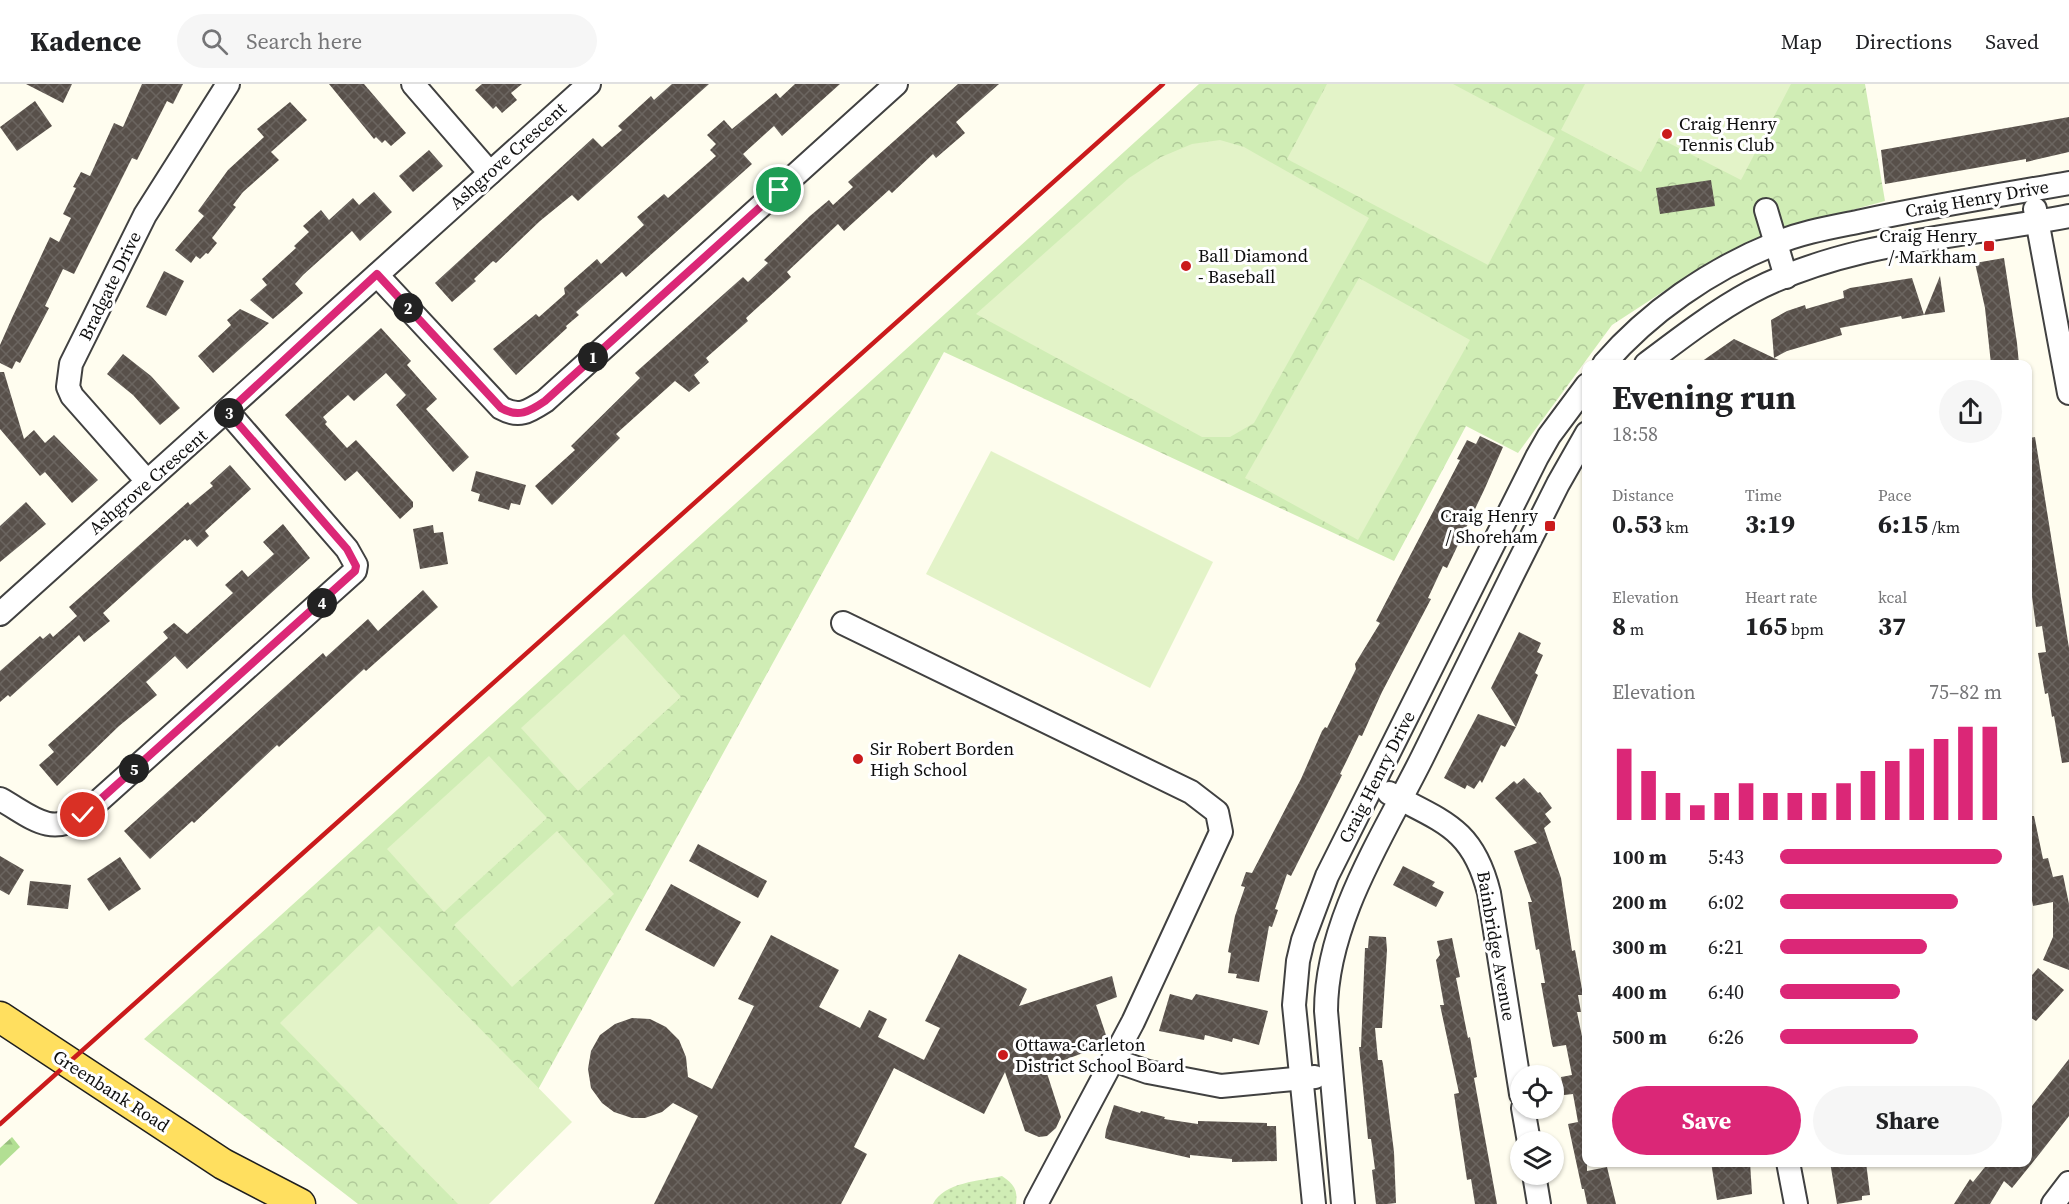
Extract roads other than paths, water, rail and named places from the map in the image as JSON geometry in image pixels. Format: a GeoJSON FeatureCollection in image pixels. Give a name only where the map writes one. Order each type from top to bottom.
{"type":"FeatureCollection","features":[{"type":"Feature","properties":{"kind":"main road","name":"Greenbank Road"},"geometry":{"type":"LineString","coordinates":[[0,1017],[223,1164],[300,1204]]}},
{"type":"Feature","properties":{"kind":"main road","name":"Greenbank Road"},"geometry":{"type":"LineString","coordinates":[[223,1164],[271,1204]]}},
{"type":"Feature","properties":{"kind":"street","name":"Bradgate Drive"},"geometry":{"type":"LineString","coordinates":[[147,481],[72,396],[68,387],[71,364],[145,215],[228,84]]}},
{"type":"Feature","properties":{"kind":"street"},"geometry":{"type":"LineString","coordinates":[[412,84],[490,173]]}},
{"type":"Feature","properties":{"kind":"street","name":"Ashgrove Crescent"},"geometry":{"type":"LineString","coordinates":[[0,614],[147,481],[228,412],[377,274],[589,84]]}},
{"type":"Feature","properties":{"kind":"street"},"geometry":{"type":"LineString","coordinates":[[377,274],[501,408],[511,414],[520,414],[545,401],[896,84]]}},
{"type":"Feature","properties":{"kind":"street","name":"Craig Henry Drive"},"geometry":{"type":"LineString","coordinates":[[1608,360],[1661,309],[1733,264],[1775,243],[1818,230],[1890,214],[2069,183]]}},
{"type":"Feature","properties":{"kind":"street"},"geometry":{"type":"LineString","coordinates":[[2033,189],[2036,223],[2069,393]]}},
{"type":"Feature","properties":{"kind":"street"},"geometry":{"type":"LineString","coordinates":[[1766,210],[1786,278]]}},
{"type":"Feature","properties":{"kind":"street","name":"Craig Henry Drive"},"geometry":{"type":"LineString","coordinates":[[1651,360],[1751,292],[1840,258],[1873,250],[2069,216]]}},
{"type":"Feature","properties":{"kind":"street","name":"Craig Henry Drive"},"geometry":{"type":"LineString","coordinates":[[1314,1204],[1294,1005],[1300,951],[1322,886],[1537,457],[1549,436],[1582,396]]}},
{"type":"Feature","properties":{"kind":"street"},"geometry":{"type":"LineString","coordinates":[[0,798],[48,826],[69,824],[83,815],[355,571],[356,566],[347,549],[228,412]]}},
{"type":"Feature","properties":{"kind":"street","name":"Craig Henry Drive"},"geometry":{"type":"LineString","coordinates":[[1343,1204],[1326,990],[1334,945],[1350,902],[1557,483],[1582,441]]}},
{"type":"Feature","properties":{"kind":"street"},"geometry":{"type":"LineString","coordinates":[[843,623],[1191,792],[1217,812],[1221,832],[1133,1022],[1036,1204]]}},
{"type":"Feature","properties":{"kind":"street","name":"Bainbridge Avenue"},"geometry":{"type":"LineString","coordinates":[[1373,784],[1454,828],[1472,847],[1480,861],[1489,893],[1516,1065]]}},
{"type":"Feature","properties":{"kind":"street"},"geometry":{"type":"LineString","coordinates":[[1125,1064],[1148,1072],[1221,1086],[1331,1075]]}},
{"type":"Feature","properties":{"kind":"street"},"geometry":{"type":"LineString","coordinates":[[1789,1167],[1796,1204]]}},
{"type":"Feature","properties":{"kind":"street"},"geometry":{"type":"LineString","coordinates":[[2053,1204],[2069,1183]]}},
{"type":"Feature","properties":{"kind":"street"},"geometry":{"type":"LineString","coordinates":[[1536,1185],[1539,1204]]}},
{"type":"Feature","properties":{"kind":"railway"},"geometry":{"type":"LineString","coordinates":[[0,1124],[1163,84]]}},
{"type":"Feature","properties":{"kind":"place","name":"Craig Henry Tennis Club"},"geometry":{"type":"Point","coordinates":[1667,134]}},
{"type":"Feature","properties":{"kind":"place","name":"Craig Henry / Markham"},"geometry":{"type":"Point","coordinates":[1989,246]}},
{"type":"Feature","properties":{"kind":"place","name":"Ball Diamond - Baseball"},"geometry":{"type":"Point","coordinates":[1186,266]}},
{"type":"Feature","properties":{"kind":"place","name":"Craig Henry / Shoreham"},"geometry":{"type":"Point","coordinates":[1550,526]}},
{"type":"Feature","properties":{"kind":"place","name":"Sir Robert Borden High School"},"geometry":{"type":"Point","coordinates":[858,759]}},
{"type":"Feature","properties":{"kind":"place","name":"Ottawa-Carleton District School Board"},"geometry":{"type":"Point","coordinates":[1003,1055]}}]}
